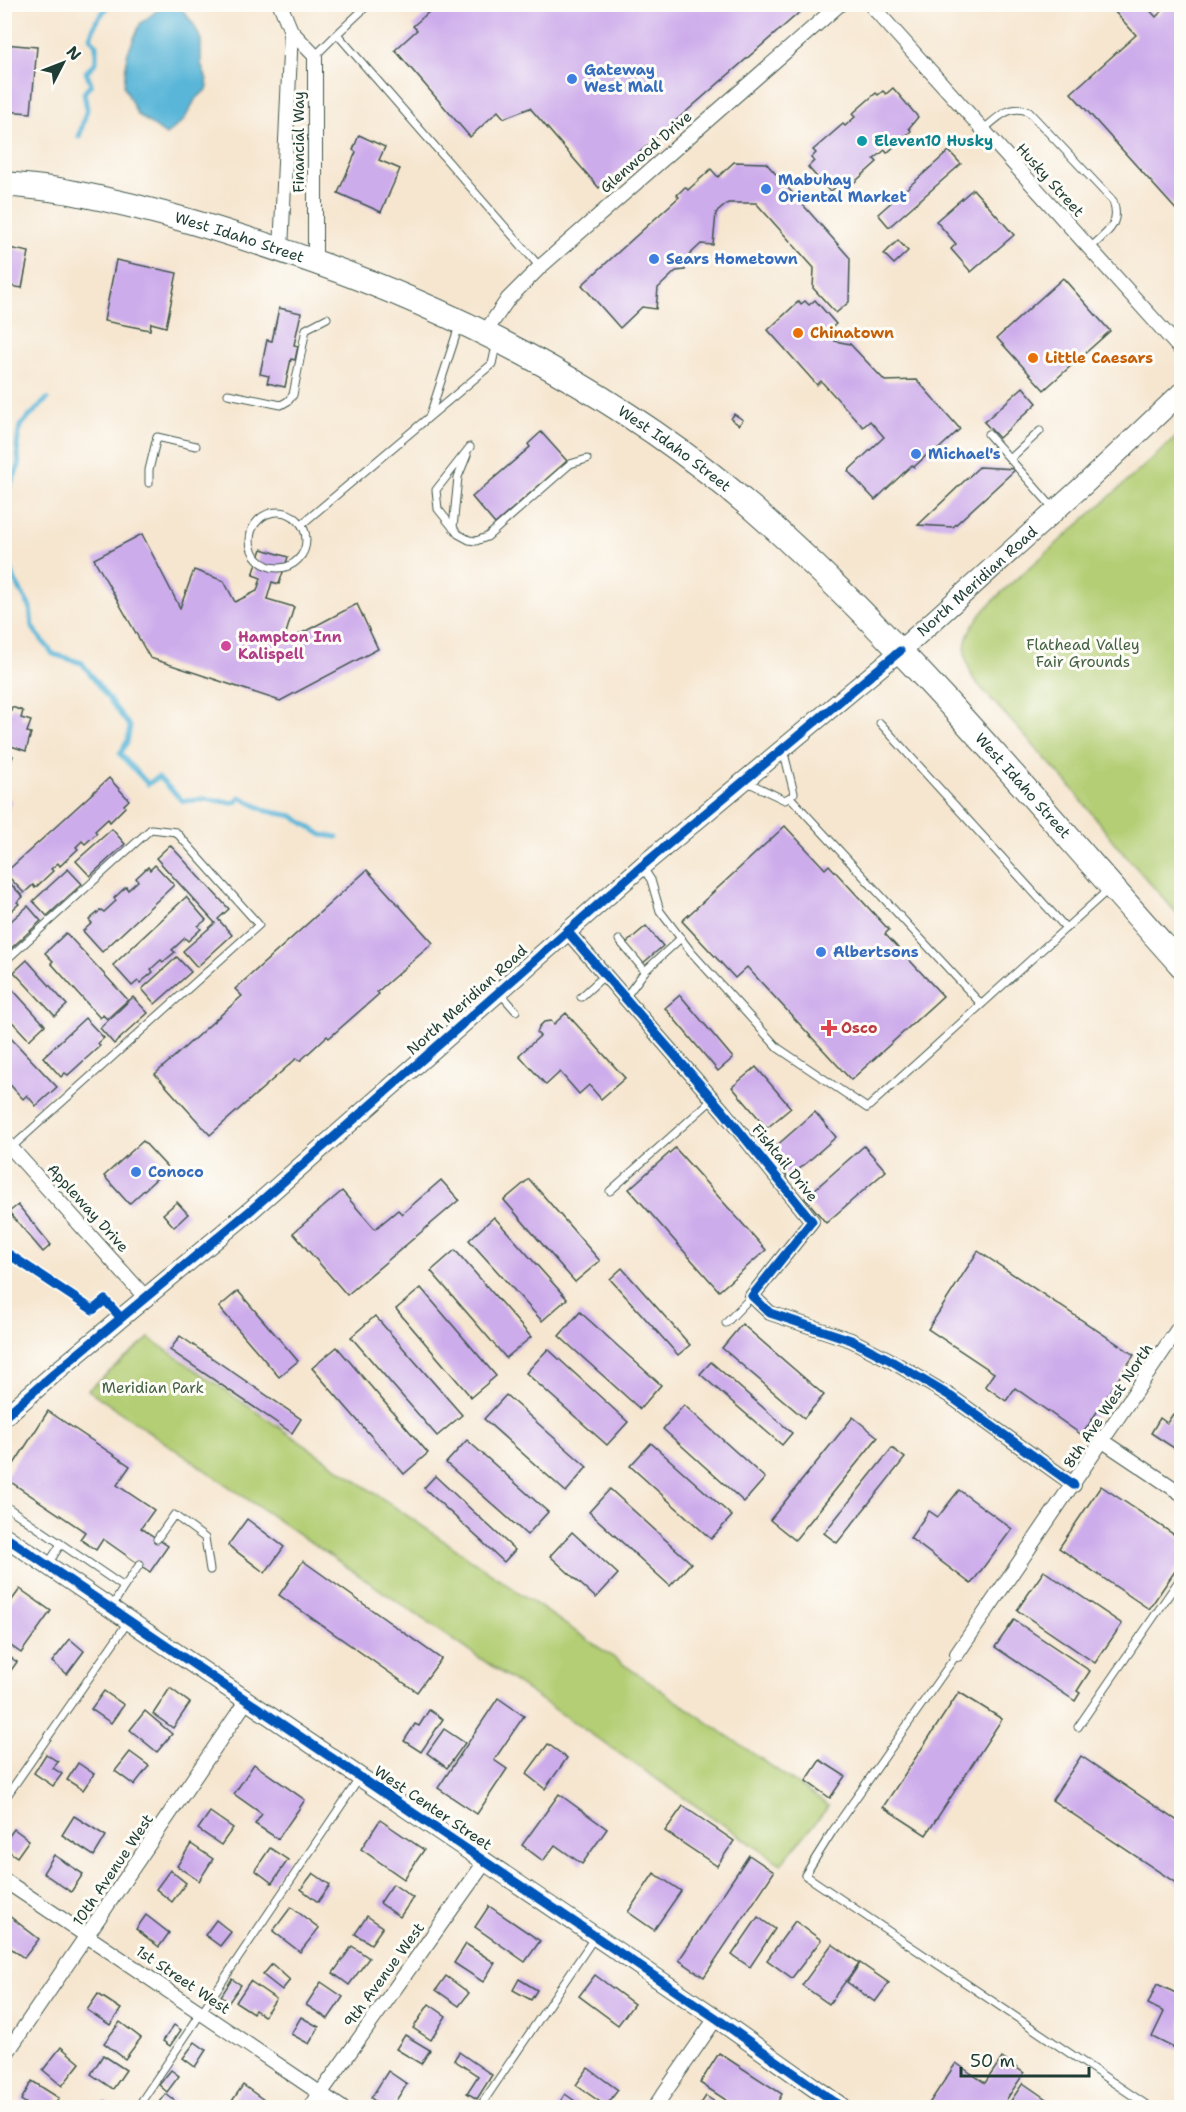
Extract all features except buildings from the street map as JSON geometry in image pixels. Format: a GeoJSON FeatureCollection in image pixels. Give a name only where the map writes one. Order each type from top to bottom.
{"type":"FeatureCollection","features":[{"type":"Feature","properties":{"kind":"highway","name":"West Idaho Street"},"geometry":{"type":"LineString","coordinates":[[4,184],[67,191],[140,207],[282,250],[410,298],[491,337],[602,398],[711,476],[751,508],[812,564],[900,651],[1182,966]]}},
{"type":"Feature","properties":{"kind":"main road","name":"North Meridian Road"},"geometry":{"type":"LineString","coordinates":[[900,651],[1056,511],[1182,392]]}},
{"type":"Feature","properties":{"kind":"street","name":"Financial Way"},"geometry":{"type":"LineString","coordinates":[[280,4],[291,31],[315,56],[315,262]]}},
{"type":"Feature","properties":{"kind":"street","name":"Glenwood Drive"},"geometry":{"type":"LineString","coordinates":[[491,337],[508,299],[540,267],[840,4]]}},
{"type":"Feature","properties":{"kind":"street","name":"Husky Street"},"geometry":{"type":"LineString","coordinates":[[870,4],[1182,351]]}},
{"type":"Feature","properties":{"kind":"street","name":"Financial Way"},"geometry":{"type":"LineString","coordinates":[[282,250],[291,31]]}},
{"type":"Feature","properties":{"kind":"street","name":"North Meridian Road"},"geometry":{"type":"LineString","coordinates":[[4,1417],[251,1210],[642,866],[900,651]]}},
{"type":"Feature","properties":{"kind":"street","name":"Fishtail Drive"},"geometry":{"type":"LineString","coordinates":[[567,931],[713,1099],[812,1221],[752,1296]]}},
{"type":"Feature","properties":{"kind":"street","name":"Appleway Drive"},"geometry":{"type":"LineString","coordinates":[[8,1144],[146,1298]]}},
{"type":"Feature","properties":{"kind":"street"},"geometry":{"type":"LineString","coordinates":[[752,1296],[770,1312],[851,1340],[888,1359],[950,1396],[1074,1485]]}},
{"type":"Feature","properties":{"kind":"street","name":"8th Ave West North"},"geometry":{"type":"LineString","coordinates":[[957,1654],[1182,1323]]}},
{"type":"Feature","properties":{"kind":"street"},"geometry":{"type":"LineString","coordinates":[[1103,1441],[1182,1494]]}},
{"type":"Feature","properties":{"kind":"street","name":"West Center Street"},"geometry":{"type":"LineString","coordinates":[[4,1536],[716,2018],[832,2102]]}},
{"type":"Feature","properties":{"kind":"street","name":"10th Avenue West"},"geometry":{"type":"LineString","coordinates":[[4,2057],[247,1700]]}},
{"type":"Feature","properties":{"kind":"street","name":"9th Avenue West"},"geometry":{"type":"LineString","coordinates":[[310,2108],[485,1862]]}},
{"type":"Feature","properties":{"kind":"street","name":"1st Street West"},"geometry":{"type":"LineString","coordinates":[[4,1880],[342,2108]]}},
{"type":"Feature","properties":{"kind":"street"},"geometry":{"type":"LineString","coordinates":[[654,2108],[716,2018]]}},
{"type":"Feature","properties":{"kind":"lane"},"geometry":{"type":"LineString","coordinates":[[315,56],[369,4]]}},
{"type":"Feature","properties":{"kind":"lane"},"geometry":{"type":"LineString","coordinates":[[337,34],[540,267]]}},
{"type":"Feature","properties":{"kind":"lane"},"geometry":{"type":"LineString","coordinates":[[983,130],[1006,111],[1014,108],[1029,112],[1113,201],[1116,210],[1112,227],[1089,249]]}},
{"type":"Feature","properties":{"kind":"lane"},"geometry":{"type":"LineString","coordinates":[[228,394],[281,405],[288,401],[292,394],[306,329],[327,318]]}},
{"type":"Feature","properties":{"kind":"lane"},"geometry":{"type":"LineString","coordinates":[[429,418],[460,322]]}},
{"type":"Feature","properties":{"kind":"lane"},"geometry":{"type":"LineString","coordinates":[[302,524],[492,364],[491,337]]}},
{"type":"Feature","properties":{"kind":"lane"},"geometry":{"type":"LineString","coordinates":[[1010,459],[1040,431]]}},
{"type":"Feature","properties":{"kind":"lane"},"geometry":{"type":"LineString","coordinates":[[988,434],[1056,511]]}},
{"type":"Feature","properties":{"kind":"lane"},"geometry":{"type":"LineString","coordinates":[[149,483],[149,470],[157,437],[196,446]]}},
{"type":"Feature","properties":{"kind":"lane"},"geometry":{"type":"LineString","coordinates":[[453,528],[458,477],[470,447],[436,490],[438,509],[453,528],[458,534],[469,540],[482,540],[570,464],[587,459]]}},
{"type":"Feature","properties":{"kind":"lane"},"geometry":{"type":"LineString","coordinates":[[280,512],[288,514],[302,524],[307,543],[299,560],[291,566],[282,569],[272,568],[256,558],[251,549],[251,531],[262,517],[280,512]]}},
{"type":"Feature","properties":{"kind":"lane"},"geometry":{"type":"LineString","coordinates":[[880,723],[1066,928]]}},
{"type":"Feature","properties":{"kind":"lane"},"geometry":{"type":"LineString","coordinates":[[783,748],[794,794]]}},
{"type":"Feature","properties":{"kind":"lane"},"geometry":{"type":"LineString","coordinates":[[745,780],[785,800],[790,797],[981,1004]]}},
{"type":"Feature","properties":{"kind":"lane"},"geometry":{"type":"LineString","coordinates":[[4,962],[151,829],[176,832],[259,925],[8,1144]]}},
{"type":"Feature","properties":{"kind":"lane"},"geometry":{"type":"LineString","coordinates":[[642,866],[651,880],[660,911],[778,1048],[867,1108],[1111,887]]}},
{"type":"Feature","properties":{"kind":"lane"},"geometry":{"type":"LineString","coordinates":[[625,998],[645,971],[681,938]]}},
{"type":"Feature","properties":{"kind":"lane"},"geometry":{"type":"LineString","coordinates":[[619,940],[645,971]]}},
{"type":"Feature","properties":{"kind":"lane"},"geometry":{"type":"LineString","coordinates":[[581,997],[605,975]]}},
{"type":"Feature","properties":{"kind":"lane"},"geometry":{"type":"LineString","coordinates":[[499,992],[516,1011]]}},
{"type":"Feature","properties":{"kind":"lane"},"geometry":{"type":"LineString","coordinates":[[610,1191],[713,1099]]}},
{"type":"Feature","properties":{"kind":"lane"},"geometry":{"type":"LineString","coordinates":[[726,1323],[752,1296]]}},
{"type":"Feature","properties":{"kind":"lane"},"geometry":{"type":"LineString","coordinates":[[5,1506],[124,1587]]}},
{"type":"Feature","properties":{"kind":"lane"},"geometry":{"type":"LineString","coordinates":[[157,1539],[174,1515],[205,1538],[210,1570]]}},
{"type":"Feature","properties":{"kind":"lane"},"geometry":{"type":"LineString","coordinates":[[47,1565],[61,1544]]}},
{"type":"Feature","properties":{"kind":"lane"},"geometry":{"type":"LineString","coordinates":[[111,1608],[140,1564]]}},
{"type":"Feature","properties":{"kind":"lane"},"geometry":{"type":"LineString","coordinates":[[1078,1727],[1182,1576]]}},
{"type":"Feature","properties":{"kind":"lane"},"geometry":{"type":"LineString","coordinates":[[4,1800],[129,1620]]}},
{"type":"Feature","properties":{"kind":"lane"},"geometry":{"type":"LineString","coordinates":[[957,1654],[832,1832],[805,1875],[1151,2108]]}},
{"type":"Feature","properties":{"kind":"lane"},"geometry":{"type":"LineString","coordinates":[[136,2108],[360,1777]]}},
{"type":"Feature","properties":{"kind":"lane"},"geometry":{"type":"LineString","coordinates":[[479,2108],[595,1936]]}},
{"type":"Feature","properties":{"kind":"green space","name":"Flathead Valley Fair Grounds"},"geometry":{"type":"Polygon","coordinates":[[[1181,433],[1181,918],[1117,846],[1071,787],[974,680],[967,663],[965,645],[975,622],[993,601],[1181,433]]]}},
{"type":"Feature","properties":{"kind":"green space","name":"Meridian Park"},"geometry":{"type":"Polygon","coordinates":[[[149,1338],[829,1806],[781,1864],[88,1390],[149,1338]]]}},
{"type":"Feature","properties":{"kind":"water"},"geometry":{"type":"Polygon","coordinates":[[[164,5],[179,5],[194,25],[201,40],[201,64],[208,88],[195,100],[184,120],[166,135],[137,114],[124,86],[127,55],[140,24],[164,5]]]}},
{"type":"Feature","properties":{"kind":"waterway"},"geometry":{"type":"LineString","coordinates":[[79,137],[87,109],[84,93],[91,84],[86,72],[96,62],[96,45],[90,37],[96,22],[109,4]]}},
{"type":"Feature","properties":{"kind":"waterway"},"geometry":{"type":"LineString","coordinates":[[4,518],[9,511],[7,491],[19,466],[17,445],[20,426],[47,399]]}},
{"type":"Feature","properties":{"kind":"waterway"},"geometry":{"type":"LineString","coordinates":[[4,552],[15,581],[30,607],[32,627],[53,654],[82,663],[130,727],[127,742],[120,754],[148,784],[158,777],[183,801],[206,799],[235,803],[240,797],[267,811],[293,816],[322,835],[337,837]]}},
{"type":"Feature","properties":{"kind":"cycle path"},"geometry":{"type":"LineString","coordinates":[[4,1417],[251,1210],[642,866],[900,651]]}},
{"type":"Feature","properties":{"kind":"cycle path"},"geometry":{"type":"LineString","coordinates":[[567,931],[723,1111],[812,1221],[752,1296],[770,1313],[851,1340],[888,1359],[950,1396],[1074,1485]]}},
{"type":"Feature","properties":{"kind":"cycle path"},"geometry":{"type":"LineString","coordinates":[[4,1251],[93,1310],[105,1300],[121,1318]]}},
{"type":"Feature","properties":{"kind":"cycle path"},"geometry":{"type":"LineString","coordinates":[[4,1536],[716,2018],[843,2108]]}},
{"type":"Feature","properties":{"kind":"place","name":"Gateway West Mall"},"geometry":{"type":"Point","coordinates":[572,79]}},
{"type":"Feature","properties":{"kind":"place","name":"Eleven10 Husky"},"geometry":{"type":"Point","coordinates":[862,141]}},
{"type":"Feature","properties":{"kind":"place","name":"Mabuhay Oriental Market"},"geometry":{"type":"Point","coordinates":[766,189]}},
{"type":"Feature","properties":{"kind":"place","name":"Sears Hometown"},"geometry":{"type":"Point","coordinates":[654,259]}},
{"type":"Feature","properties":{"kind":"place","name":"Chinatown"},"geometry":{"type":"Point","coordinates":[798,333]}},
{"type":"Feature","properties":{"kind":"place","name":"Little Caesars"},"geometry":{"type":"Point","coordinates":[1033,358]}},
{"type":"Feature","properties":{"kind":"place","name":"Michael's"},"geometry":{"type":"Point","coordinates":[916,454]}},
{"type":"Feature","properties":{"kind":"place","name":"Hampton Inn Kalispell"},"geometry":{"type":"Point","coordinates":[226,646]}},
{"type":"Feature","properties":{"kind":"place","name":"Albertsons"},"geometry":{"type":"Point","coordinates":[821,952]}},
{"type":"Feature","properties":{"kind":"place","name":"Osco"},"geometry":{"type":"Point","coordinates":[829,1028]}},
{"type":"Feature","properties":{"kind":"place","name":"Conoco"},"geometry":{"type":"Point","coordinates":[136,1172]}}]}
